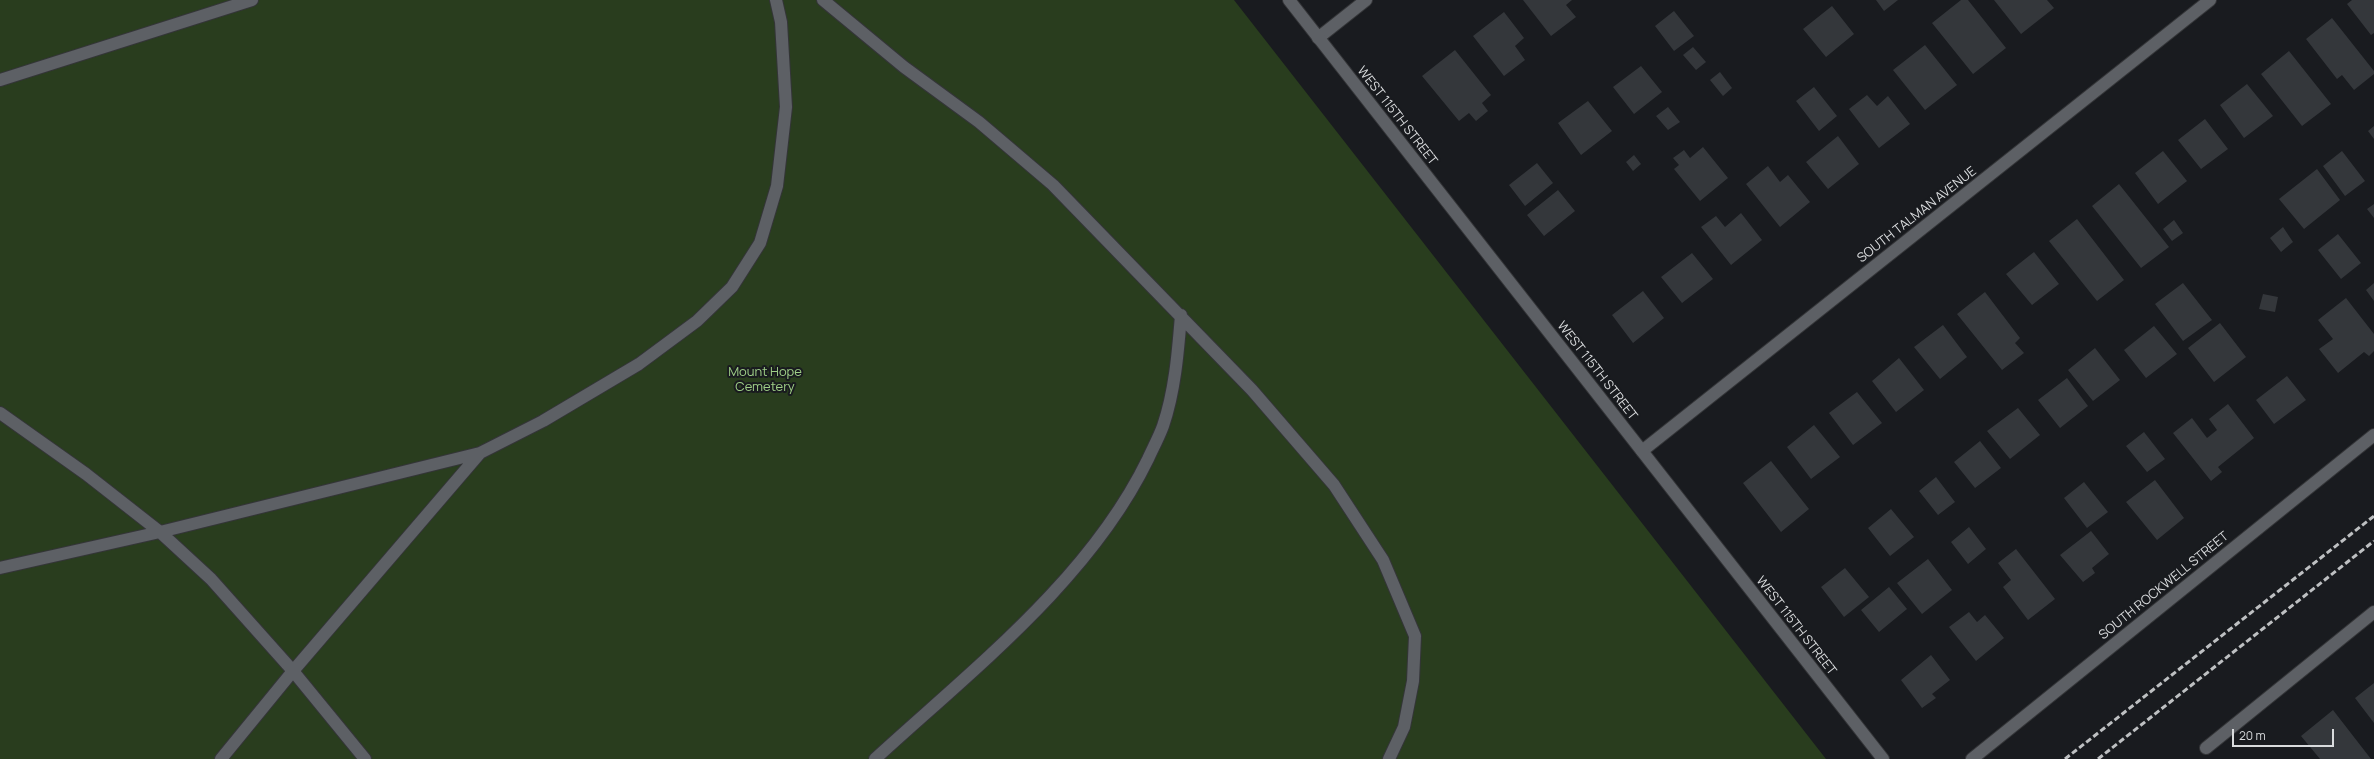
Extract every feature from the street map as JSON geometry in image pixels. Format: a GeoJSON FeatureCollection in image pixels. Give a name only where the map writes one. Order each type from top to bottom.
{"type":"FeatureCollection","features":[{"type":"Feature","properties":{"kind":"street"},"geometry":{"type":"LineString","coordinates":[[0,80],[252,0]]}},
{"type":"Feature","properties":{"kind":"street"},"geometry":{"type":"LineString","coordinates":[[0,568],[160,532],[480,453],[543,421],[639,364],[697,321],[732,287],[760,243],[777,186],[786,107],[781,22],[776,0]]}},
{"type":"Feature","properties":{"kind":"street"},"geometry":{"type":"LineString","coordinates":[[823,0],[904,67],[979,122],[1052,185],[1252,390],[1334,485],[1383,560],[1415,636],[1413,681],[1404,727],[1389,759]]}},
{"type":"Feature","properties":{"kind":"street","name":"WEST 115TH STREET"},"geometry":{"type":"LineString","coordinates":[[1289,0],[1882,759]]}},
{"type":"Feature","properties":{"kind":"street"},"geometry":{"type":"LineString","coordinates":[[1318,38],[1366,0]]}},
{"type":"Feature","properties":{"kind":"street","name":"SOUTH TALMAN AVENUE"},"geometry":{"type":"LineString","coordinates":[[1642,451],[2210,0]]}},
{"type":"Feature","properties":{"kind":"street"},"geometry":{"type":"LineString","coordinates":[[875,759],[1018,628],[1083,559],[1132,490],[1163,426],[1177,363],[1181,316]]}},
{"type":"Feature","properties":{"kind":"street"},"geometry":{"type":"LineString","coordinates":[[0,413],[86,474],[160,532],[211,579],[293,671],[365,759]]}},
{"type":"Feature","properties":{"kind":"street","name":"SOUTH ROCKWELL STREET"},"geometry":{"type":"LineString","coordinates":[[1972,759],[2374,436]]}},
{"type":"Feature","properties":{"kind":"street"},"geometry":{"type":"LineString","coordinates":[[221,759],[293,671],[480,453]]}},
{"type":"Feature","properties":{"kind":"street"},"geometry":{"type":"LineString","coordinates":[[2206,748],[2374,612]]}},
{"type":"Feature","properties":{"kind":"green space","name":"Mount Hope Cemetery"},"geometry":{"type":"Polygon","coordinates":[[[0,0],[1234,0],[1826,759],[0,759],[0,0]]]}},
{"type":"Feature","properties":{"kind":"building"},"geometry":{"type":"Polygon","coordinates":[[[1523,0],[1572,0],[1566,5],[1576,17],[1551,36],[1523,0]]]}},
{"type":"Feature","properties":{"kind":"building"},"geometry":{"type":"Polygon","coordinates":[[[1876,0],[1898,0],[1884,11],[1876,0]]]}},
{"type":"Feature","properties":{"kind":"building"},"geometry":{"type":"Polygon","coordinates":[[[1961,0],[1968,0],[2006,48],[1973,74],[1932,23],[1961,0]]]}},
{"type":"Feature","properties":{"kind":"building"},"geometry":{"type":"Polygon","coordinates":[[[1994,0],[2047,0],[2054,8],[2021,34],[1994,0]]]}},
{"type":"Feature","properties":{"kind":"building"},"geometry":{"type":"Polygon","coordinates":[[[2352,0],[2374,0],[2374,33],[2371,35],[2347,4],[2352,0]]]}},
{"type":"Feature","properties":{"kind":"building"},"geometry":{"type":"Polygon","coordinates":[[[1832,6],[1854,34],[1826,57],[1803,29],[1832,6]]]}},
{"type":"Feature","properties":{"kind":"building"},"geometry":{"type":"Polygon","coordinates":[[[1674,11],[1694,36],[1674,51],[1655,26],[1674,11]]]}},
{"type":"Feature","properties":{"kind":"building"},"geometry":{"type":"Polygon","coordinates":[[[1504,12],[1524,38],[1515,46],[1525,60],[1504,76],[1473,36],[1504,12]]]}},
{"type":"Feature","properties":{"kind":"building"},"geometry":{"type":"Polygon","coordinates":[[[2332,18],[2374,71],[2374,74],[2354,90],[2342,75],[2337,79],[2306,39],[2332,18]]]}},
{"type":"Feature","properties":{"kind":"building"},"geometry":{"type":"Polygon","coordinates":[[[1925,45],[1957,85],[1925,110],[1893,70],[1925,45]]]}},
{"type":"Feature","properties":{"kind":"building"},"geometry":{"type":"Polygon","coordinates":[[[1693,47],[1706,62],[1696,70],[1683,55],[1693,47]]]}},
{"type":"Feature","properties":{"kind":"building"},"geometry":{"type":"Polygon","coordinates":[[[1455,50],[1491,95],[1482,103],[1488,111],[1476,121],[1469,113],[1459,121],[1422,76],[1455,50]]]}},
{"type":"Feature","properties":{"kind":"building"},"geometry":{"type":"Polygon","coordinates":[[[2289,51],[2331,104],[2302,126],[2261,74],[2289,51]]]}},
{"type":"Feature","properties":{"kind":"building"},"geometry":{"type":"Polygon","coordinates":[[[1641,66],[1662,92],[1634,114],[1613,87],[1641,66]]]}},
{"type":"Feature","properties":{"kind":"building"},"geometry":{"type":"Polygon","coordinates":[[[1720,72],[1732,88],[1723,96],[1710,80],[1720,72]]]}},
{"type":"Feature","properties":{"kind":"building"},"geometry":{"type":"Polygon","coordinates":[[[2247,84],[2273,116],[2244,138],[2220,105],[2247,84]]]}},
{"type":"Feature","properties":{"kind":"building"},"geometry":{"type":"Polygon","coordinates":[[[1814,87],[1837,116],[1819,131],[1796,101],[1814,87]]]}},
{"type":"Feature","properties":{"kind":"building"},"geometry":{"type":"Polygon","coordinates":[[[1867,95],[1877,106],[1888,96],[1910,124],[1879,148],[1849,109],[1867,95]]]}},
{"type":"Feature","properties":{"kind":"building"},"geometry":{"type":"Polygon","coordinates":[[[1588,101],[1612,131],[1581,155],[1558,123],[1588,101]]]}},
{"type":"Feature","properties":{"kind":"building"},"geometry":{"type":"Polygon","coordinates":[[[1668,107],[1680,122],[1668,130],[1656,116],[1668,107]]]}},
{"type":"Feature","properties":{"kind":"building"},"geometry":{"type":"Polygon","coordinates":[[[2205,119],[2228,149],[2201,169],[2178,140],[2205,119]]]}},
{"type":"Feature","properties":{"kind":"building"},"geometry":{"type":"Polygon","coordinates":[[[2374,126],[2374,139],[2368,131],[2374,126]]]}},
{"type":"Feature","properties":{"kind":"building"},"geometry":{"type":"Polygon","coordinates":[[[1838,136],[1859,164],[1828,189],[1806,162],[1838,136]]]}},
{"type":"Feature","properties":{"kind":"building"},"geometry":{"type":"Polygon","coordinates":[[[1703,147],[1728,178],[1700,201],[1674,169],[1679,165],[1673,158],[1684,150],[1690,158],[1703,147]]]}},
{"type":"Feature","properties":{"kind":"building"},"geometry":{"type":"Polygon","coordinates":[[[2163,151],[2187,181],[2158,204],[2135,173],[2163,151]]]}},
{"type":"Feature","properties":{"kind":"building"},"geometry":{"type":"Polygon","coordinates":[[[2342,151],[2365,181],[2345,196],[2323,166],[2342,151]]]}},
{"type":"Feature","properties":{"kind":"building"},"geometry":{"type":"Polygon","coordinates":[[[1634,155],[1641,164],[1633,171],[1626,162],[1634,155]]]}},
{"type":"Feature","properties":{"kind":"building"},"geometry":{"type":"Polygon","coordinates":[[[1537,163],[1553,183],[1525,206],[1509,185],[1537,163]]]}},
{"type":"Feature","properties":{"kind":"building"},"geometry":{"type":"Polygon","coordinates":[[[1768,166],[1780,182],[1788,175],[1810,202],[1780,227],[1746,184],[1768,166]]]}},
{"type":"Feature","properties":{"kind":"building"},"geometry":{"type":"Polygon","coordinates":[[[2317,169],[2340,200],[2304,229],[2279,199],[2317,169]]]}},
{"type":"Feature","properties":{"kind":"building"},"geometry":{"type":"Polygon","coordinates":[[[2119,184],[2169,247],[2141,268],[2092,206],[2119,184]]]}},
{"type":"Feature","properties":{"kind":"building"},"geometry":{"type":"Polygon","coordinates":[[[1558,190],[1575,211],[1544,236],[1527,215],[1558,190]]]}},
{"type":"Feature","properties":{"kind":"building"},"geometry":{"type":"Polygon","coordinates":[[[2374,204],[2374,218],[2367,209],[2374,204]]]}},
{"type":"Feature","properties":{"kind":"building"},"geometry":{"type":"Polygon","coordinates":[[[1741,213],[1762,240],[1731,265],[1701,227],[1716,216],[1725,227],[1741,213]]]}},
{"type":"Feature","properties":{"kind":"building"},"geometry":{"type":"Polygon","coordinates":[[[2077,219],[2124,280],[2097,301],[2049,241],[2077,219]]]}},
{"type":"Feature","properties":{"kind":"building"},"geometry":{"type":"Polygon","coordinates":[[[2174,220],[2183,233],[2172,241],[2163,229],[2174,220]]]}},
{"type":"Feature","properties":{"kind":"building"},"geometry":{"type":"Polygon","coordinates":[[[2283,227],[2293,242],[2281,252],[2270,238],[2283,227]]]}},
{"type":"Feature","properties":{"kind":"building"},"geometry":{"type":"Polygon","coordinates":[[[2338,234],[2361,263],[2341,279],[2318,250],[2338,234]]]}},
{"type":"Feature","properties":{"kind":"building"},"geometry":{"type":"Polygon","coordinates":[[[2034,252],[2059,284],[2032,305],[2006,274],[2034,252]]]}},
{"type":"Feature","properties":{"kind":"building"},"geometry":{"type":"Polygon","coordinates":[[[1692,253],[1713,279],[1682,303],[1661,277],[1692,253]]]}},
{"type":"Feature","properties":{"kind":"building"},"geometry":{"type":"Polygon","coordinates":[[[2183,283],[2212,320],[2183,341],[2155,304],[2183,283]]]}},
{"type":"Feature","properties":{"kind":"building"},"geometry":{"type":"Polygon","coordinates":[[[2374,283],[2374,301],[2366,290],[2374,283]]]}},
{"type":"Feature","properties":{"kind":"building"},"geometry":{"type":"Polygon","coordinates":[[[1643,291],[1664,318],[1633,343],[1612,315],[1643,291]]]}},
{"type":"Feature","properties":{"kind":"building"},"geometry":{"type":"Polygon","coordinates":[[[1985,292],[2020,338],[2015,343],[2024,353],[2002,370],[1957,314],[1985,292]]]}},
{"type":"Feature","properties":{"kind":"building"},"geometry":{"type":"Polygon","coordinates":[[[2263,294],[2278,297],[2275,312],[2259,309],[2263,294]]]}},
{"type":"Feature","properties":{"kind":"building"},"geometry":{"type":"Polygon","coordinates":[[[2346,298],[2374,334],[2374,351],[2369,356],[2364,352],[2338,373],[2319,349],[2333,339],[2318,320],[2346,298]]]}},
{"type":"Feature","properties":{"kind":"building"},"geometry":{"type":"Polygon","coordinates":[[[2220,323],[2246,357],[2214,382],[2188,348],[2220,323]]]}},
{"type":"Feature","properties":{"kind":"building"},"geometry":{"type":"Polygon","coordinates":[[[1943,325],[1967,357],[1940,379],[1914,347],[1943,325]]]}},
{"type":"Feature","properties":{"kind":"building"},"geometry":{"type":"Polygon","coordinates":[[[2154,326],[2177,354],[2146,378],[2124,350],[2154,326]]]}},
{"type":"Feature","properties":{"kind":"building"},"geometry":{"type":"Polygon","coordinates":[[[2095,348],[2120,380],[2093,401],[2068,370],[2095,348]]]}},
{"type":"Feature","properties":{"kind":"building"},"geometry":{"type":"Polygon","coordinates":[[[1899,358],[1924,390],[1896,412],[1872,381],[1899,358]]]}},
{"type":"Feature","properties":{"kind":"building"},"geometry":{"type":"Polygon","coordinates":[[[2287,376],[2306,400],[2274,424],[2256,400],[2287,376]]]}},
{"type":"Feature","properties":{"kind":"building"},"geometry":{"type":"Polygon","coordinates":[[[2067,378],[2088,406],[2060,428],[2038,400],[2067,378]]]}},
{"type":"Feature","properties":{"kind":"building"},"geometry":{"type":"Polygon","coordinates":[[[1857,392],[1882,423],[1853,445],[1829,413],[1857,392]]]}},
{"type":"Feature","properties":{"kind":"building"},"geometry":{"type":"Polygon","coordinates":[[[2228,404],[2254,438],[2218,467],[2222,472],[2211,481],[2173,433],[2192,418],[2207,438],[2217,430],[2209,419],[2228,404]]]}},
{"type":"Feature","properties":{"kind":"building"},"geometry":{"type":"Polygon","coordinates":[[[2018,408],[2040,435],[2010,459],[1987,431],[2018,408]]]}},
{"type":"Feature","properties":{"kind":"building"},"geometry":{"type":"Polygon","coordinates":[[[1814,425],[1840,457],[1811,479],[1787,447],[1814,425]]]}},
{"type":"Feature","properties":{"kind":"building"},"geometry":{"type":"Polygon","coordinates":[[[2144,432],[2165,459],[2147,472],[2126,446],[2144,432]]]}},
{"type":"Feature","properties":{"kind":"building"},"geometry":{"type":"Polygon","coordinates":[[[1980,441],[2001,468],[1975,488],[1954,462],[1980,441]]]}},
{"type":"Feature","properties":{"kind":"building"},"geometry":{"type":"Polygon","coordinates":[[[1771,461],[1809,509],[1781,532],[1743,483],[1771,461]]]}},
{"type":"Feature","properties":{"kind":"building"},"geometry":{"type":"Polygon","coordinates":[[[1936,477],[1955,502],[1938,515],[1919,491],[1936,477]]]}},
{"type":"Feature","properties":{"kind":"building"},"geometry":{"type":"Polygon","coordinates":[[[2155,480],[2184,518],[2157,540],[2126,502],[2155,480]]]}},
{"type":"Feature","properties":{"kind":"building"},"geometry":{"type":"Polygon","coordinates":[[[2084,482],[2108,512],[2087,528],[2064,498],[2084,482]]]}},
{"type":"Feature","properties":{"kind":"building"},"geometry":{"type":"Polygon","coordinates":[[[1891,509],[1914,537],[1890,556],[1868,528],[1891,509]]]}},
{"type":"Feature","properties":{"kind":"building"},"geometry":{"type":"Polygon","coordinates":[[[1969,527],[1986,549],[1968,564],[1951,542],[1969,527]]]}},
{"type":"Feature","properties":{"kind":"building"},"geometry":{"type":"Polygon","coordinates":[[[2091,531],[2109,554],[2092,568],[2095,573],[2083,582],[2060,555],[2091,531]]]}},
{"type":"Feature","properties":{"kind":"building"},"geometry":{"type":"Polygon","coordinates":[[[2016,549],[2055,599],[2028,620],[2003,587],[2011,580],[1998,563],[2016,549]]]}},
{"type":"Feature","properties":{"kind":"building"},"geometry":{"type":"Polygon","coordinates":[[[1928,559],[1952,590],[1922,614],[1897,583],[1928,559]]]}},
{"type":"Feature","properties":{"kind":"building"},"geometry":{"type":"Polygon","coordinates":[[[1845,568],[1869,597],[1844,617],[1821,587],[1845,568]]]}},
{"type":"Feature","properties":{"kind":"building"},"geometry":{"type":"Polygon","coordinates":[[[1889,587],[1907,609],[1879,632],[1861,610],[1889,587]]]}},
{"type":"Feature","properties":{"kind":"building"},"geometry":{"type":"Polygon","coordinates":[[[1969,612],[1977,622],[1985,615],[2004,638],[1976,661],[1949,627],[1969,612]]]}},
{"type":"Feature","properties":{"kind":"building"},"geometry":{"type":"Polygon","coordinates":[[[1931,655],[1950,680],[1932,694],[1936,698],[1922,708],[1901,680],[1931,655]]]}},
{"type":"Feature","properties":{"kind":"building"},"geometry":{"type":"Polygon","coordinates":[[[2374,683],[2374,723],[2355,698],[2374,683]]]}},
{"type":"Feature","properties":{"kind":"building"},"geometry":{"type":"Polygon","coordinates":[[[2333,710],[2371,759],[2320,759],[2301,736],[2333,710]]]}},
{"type":"Feature","properties":{"kind":"railway"},"geometry":{"type":"LineString","coordinates":[[2065,759],[2374,516]]}},
{"type":"Feature","properties":{"kind":"railway"},"geometry":{"type":"LineString","coordinates":[[2098,759],[2374,541]]}}]}
